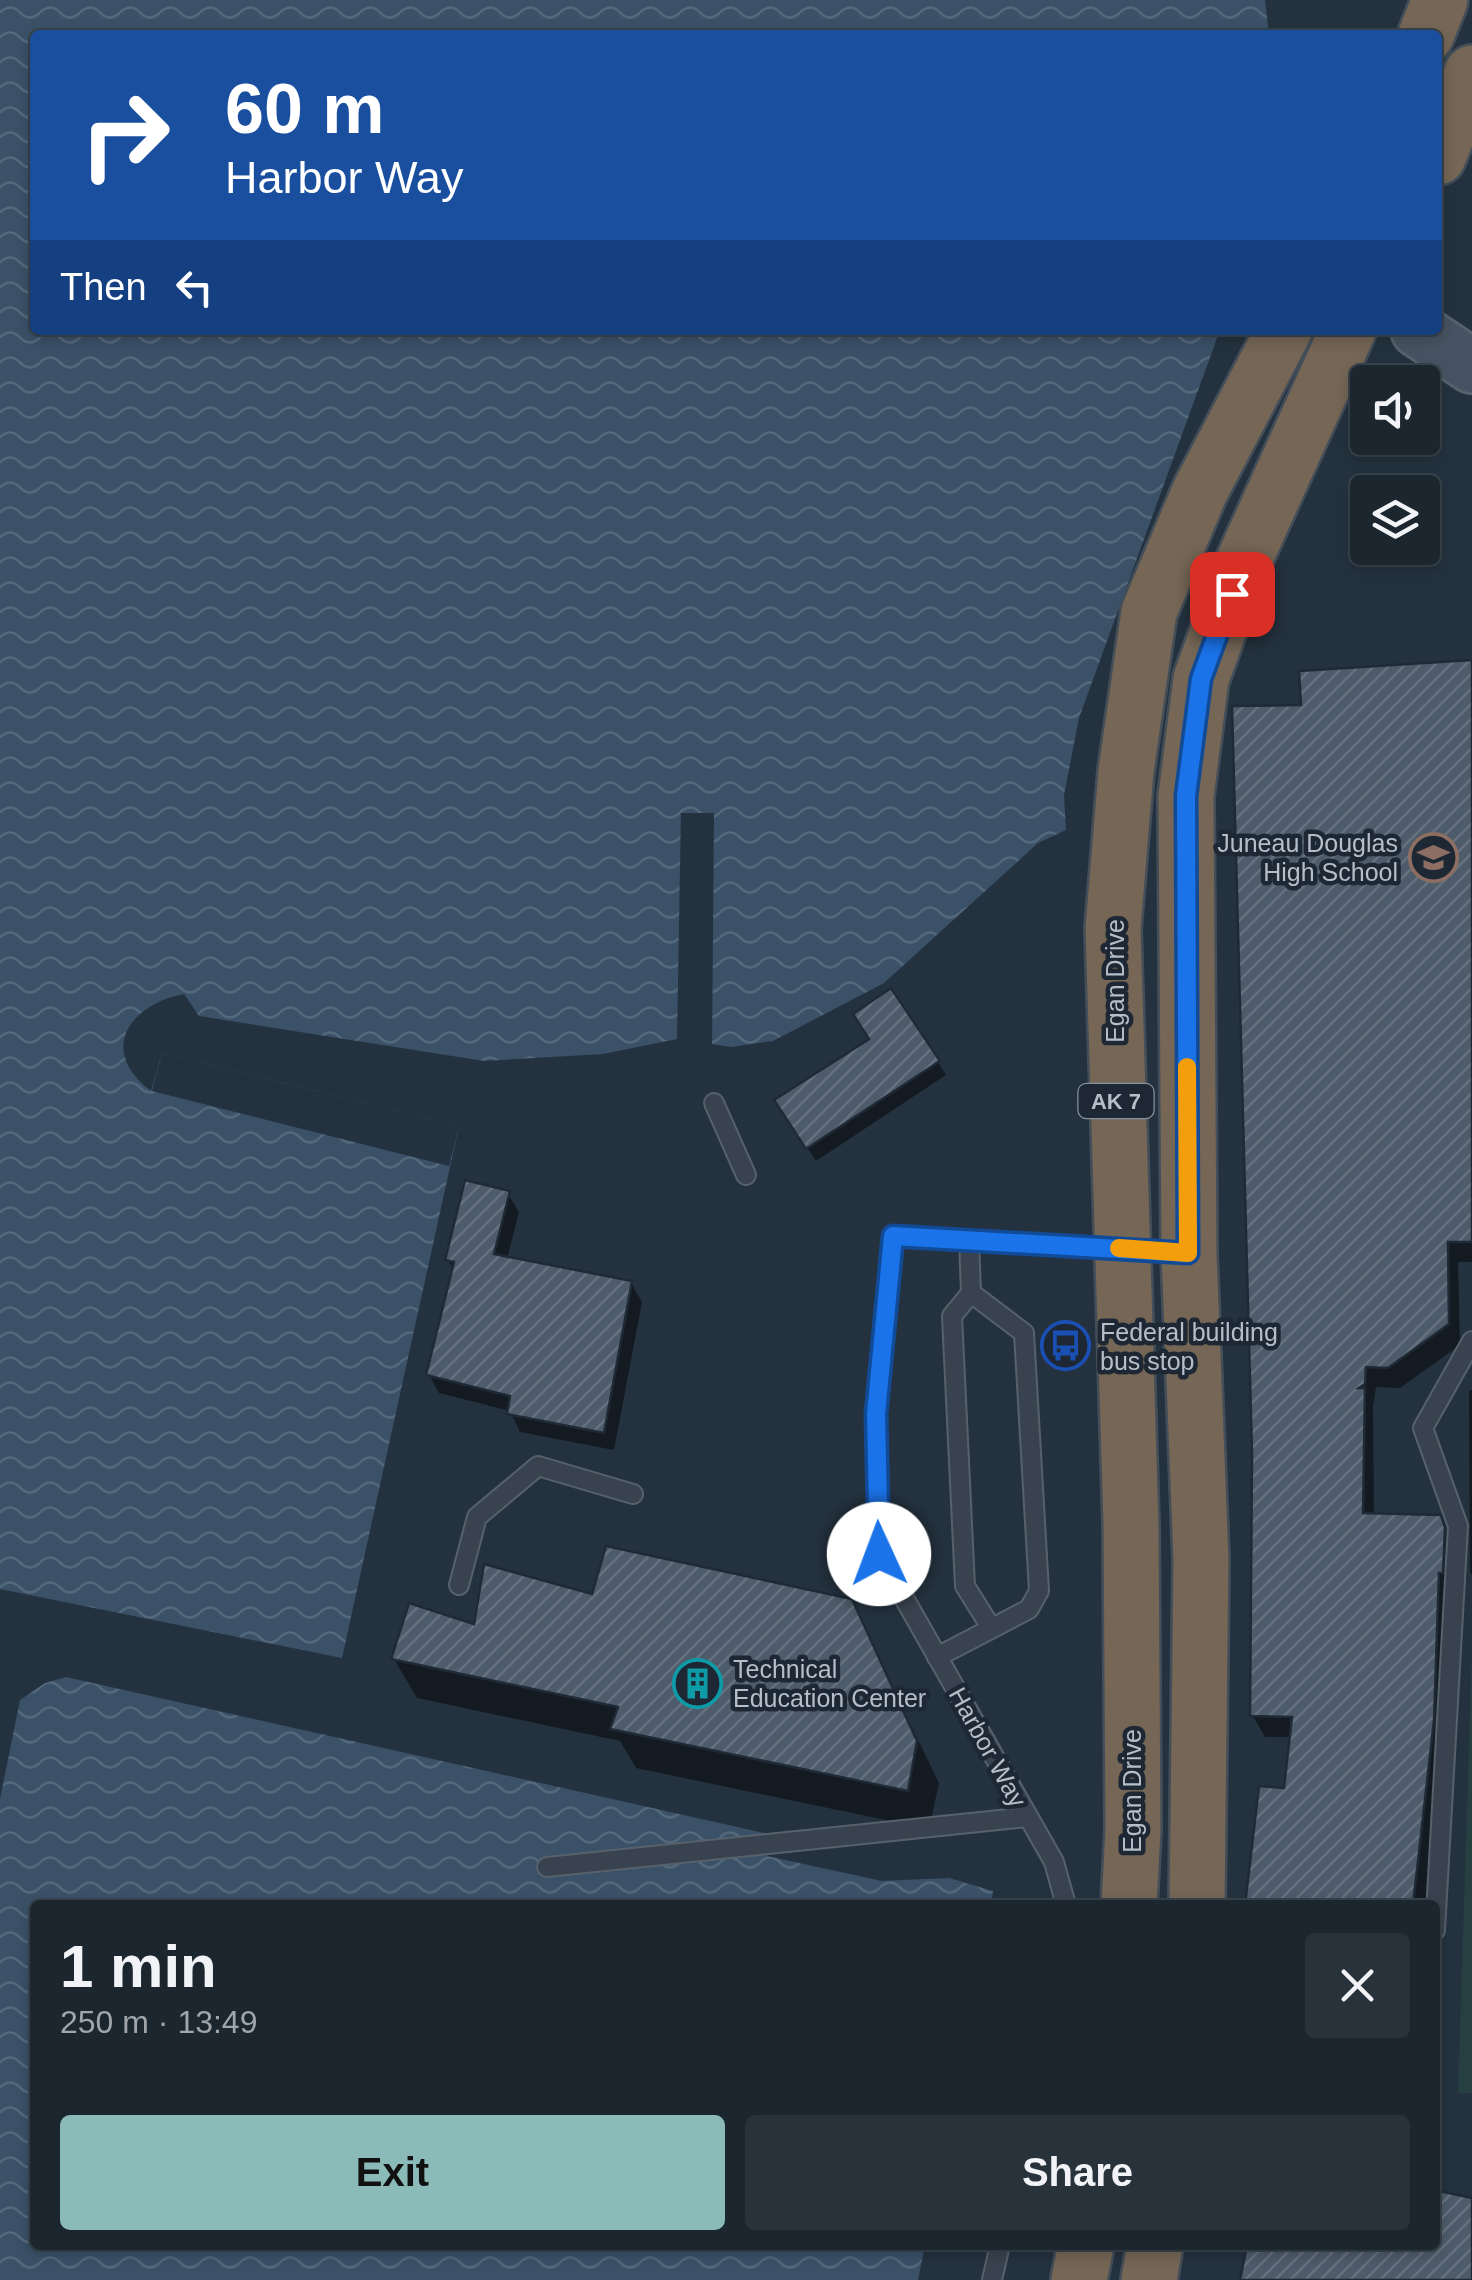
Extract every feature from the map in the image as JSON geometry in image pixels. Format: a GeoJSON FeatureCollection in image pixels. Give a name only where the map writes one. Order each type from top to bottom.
{"type":"FeatureCollection","features":[{"type":"Feature","properties":{"kind":"highway"},"geometry":{"type":"LineString","coordinates":[[1428,30],[1440,0]]}},
{"type":"Feature","properties":{"kind":"highway"},"geometry":{"type":"LineString","coordinates":[[1442,147],[1472,73]]}},
{"type":"Feature","properties":{"kind":"highway","name":"Egan Drive"},"geometry":{"type":"LineString","coordinates":[[1129,1900],[1133,1830],[1131,1543],[1113,928],[1126,771],[1149,612],[1200,491],[1281,335]]}},
{"type":"Feature","properties":{"kind":"highway","name":"AK 7"},"geometry":{"type":"LineString","coordinates":[[1197,1900],[1201,1559],[1188,1253],[1186,796],[1201,679],[1242,565],[1346,335]]}},
{"type":"Feature","properties":{"kind":"highway"},"geometry":{"type":"LineString","coordinates":[[1079,2280],[1085,2250]]}},
{"type":"Feature","properties":{"kind":"highway"},"geometry":{"type":"LineString","coordinates":[[1149,2280],[1155,2250]]}},
{"type":"Feature","properties":{"kind":"main road"},"geometry":{"type":"LineString","coordinates":[[1426,335],[1472,366]]}},
{"type":"Feature","properties":{"kind":"lane"},"geometry":{"type":"LineString","coordinates":[[714,1103],[746,1175]]}},
{"type":"Feature","properties":{"kind":"lane","name":"Harbor Way"},"geometry":{"type":"LineString","coordinates":[[1065,1900],[1054,1862],[879,1554],[876,1414],[893,1236],[1188,1253]]}},
{"type":"Feature","properties":{"kind":"lane"},"geometry":{"type":"LineString","coordinates":[[969,1240],[971,1293],[952,1316],[965,1586],[990,1626]]}},
{"type":"Feature","properties":{"kind":"lane"},"geometry":{"type":"LineString","coordinates":[[937,1658],[990,1626],[1029,1609],[1039,1591],[1024,1332],[971,1293]]}},
{"type":"Feature","properties":{"kind":"lane"},"geometry":{"type":"LineString","coordinates":[[1437,1900],[1458,1526],[1423,1428],[1472,1341]]}},
{"type":"Feature","properties":{"kind":"lane"},"geometry":{"type":"LineString","coordinates":[[459,1585],[477,1516],[538,1466],[633,1494]]}},
{"type":"Feature","properties":{"kind":"lane"},"geometry":{"type":"LineString","coordinates":[[548,1867],[1027,1818]]}},
{"type":"Feature","properties":{"kind":"lane"},"geometry":{"type":"LineString","coordinates":[[992,2280],[999,2250]]}},
{"type":"Feature","properties":{"kind":"green space"},"geometry":{"type":"Polygon","coordinates":[[[1472,1649],[1472,2093],[1458,2093],[1472,1649]]]}},
{"type":"Feature","properties":{"kind":"water"},"geometry":{"type":"Polygon","coordinates":[[[0,0],[1265,0],[1268,30],[30,30],[30,335],[1218,335],[1079,718],[1064,795],[1066,830],[1038,843],[884,983],[773,1041],[731,1047],[677,1039],[603,1054],[484,1061],[199,1016],[184,994],[148,1008],[135,1019],[123,1046],[126,1061],[151,1091],[162,1053],[459,1126],[342,1658],[0,1589],[0,0]]]}},
{"type":"Feature","properties":{"kind":"water"},"geometry":{"type":"Polygon","coordinates":[[[66,1677],[769,1834],[767,1856],[882,1881],[949,1878],[993,1891],[992,1900],[30,1900],[30,2250],[924,2250],[918,2280],[0,2280],[0,1799],[20,1700],[45,1683],[66,1677]]]}},
{"type":"Feature","properties":{"kind":"pier"},"geometry":{"type":"Polygon","coordinates":[[[681,813],[714,813],[712,1049],[671,1046],[677,1039],[681,813]]]}},
{"type":"Feature","properties":{"kind":"pier"},"geometry":{"type":"Polygon","coordinates":[[[162,1053],[459,1126],[449,1166],[152,1091],[162,1053]]]}},
{"type":"Feature","properties":{"kind":"building"},"geometry":{"type":"Polygon","coordinates":[[[1472,660],[1472,1242],[1448,1242],[1449,1324],[1388,1368],[1366,1367],[1365,1384],[1359,1388],[1365,1388],[1363,1513],[1441,1515],[1445,1528],[1443,1573],[1439,1573],[1434,1720],[1414,1900],[1246,1900],[1259,1786],[1284,1788],[1292,1717],[1250,1716],[1252,1454],[1232,706],[1301,705],[1299,671],[1472,660]]]}},
{"type":"Feature","properties":{"kind":"building"},"geometry":{"type":"Polygon","coordinates":[[[891,988],[940,1061],[806,1149],[774,1100],[869,1039],[853,1014],[891,988]]]}},
{"type":"Feature","properties":{"kind":"building"},"geometry":{"type":"Polygon","coordinates":[[[465,1180],[510,1191],[494,1254],[632,1281],[604,1433],[507,1414],[510,1396],[426,1375],[454,1262],[445,1260],[465,1180]]]}},
{"type":"Feature","properties":{"kind":"building","name":"Technical Education Center"},"geometry":{"type":"Polygon","coordinates":[[[606,1546],[852,1599],[917,1741],[908,1791],[610,1729],[618,1707],[391,1659],[409,1603],[474,1624],[484,1564],[592,1594],[606,1546]]]}},
{"type":"Feature","properties":{"kind":"building"},"geometry":{"type":"Polygon","coordinates":[[[1440,2191],[1472,2198],[1472,2280],[1240,2280],[1246,2250],[1440,2250],[1440,2191]]]}},
{"type":"Feature","properties":{"kind":"slow traffic"},"geometry":{"type":"LineString","coordinates":[[1119,1248],[1188,1253],[1187,1067]]}},
{"type":"Feature","properties":{"kind":"place","name":"Juneau Douglas High School"},"geometry":{"type":"Point","coordinates":[1433,857]}},
{"type":"Feature","properties":{"kind":"place","name":"Federal building bus stop"},"geometry":{"type":"Point","coordinates":[1065,1346]}},
{"type":"Feature","properties":{"kind":"place","name":"Technical Education Center"},"geometry":{"type":"Point","coordinates":[698,1683]}},
{"type":"Feature","properties":{"kind":"route"},"geometry":{"type":"LineString","coordinates":[[879,1554],[876,1414],[893,1236],[1188,1253],[1186,796],[1201,679],[1232,594]]}}]}
